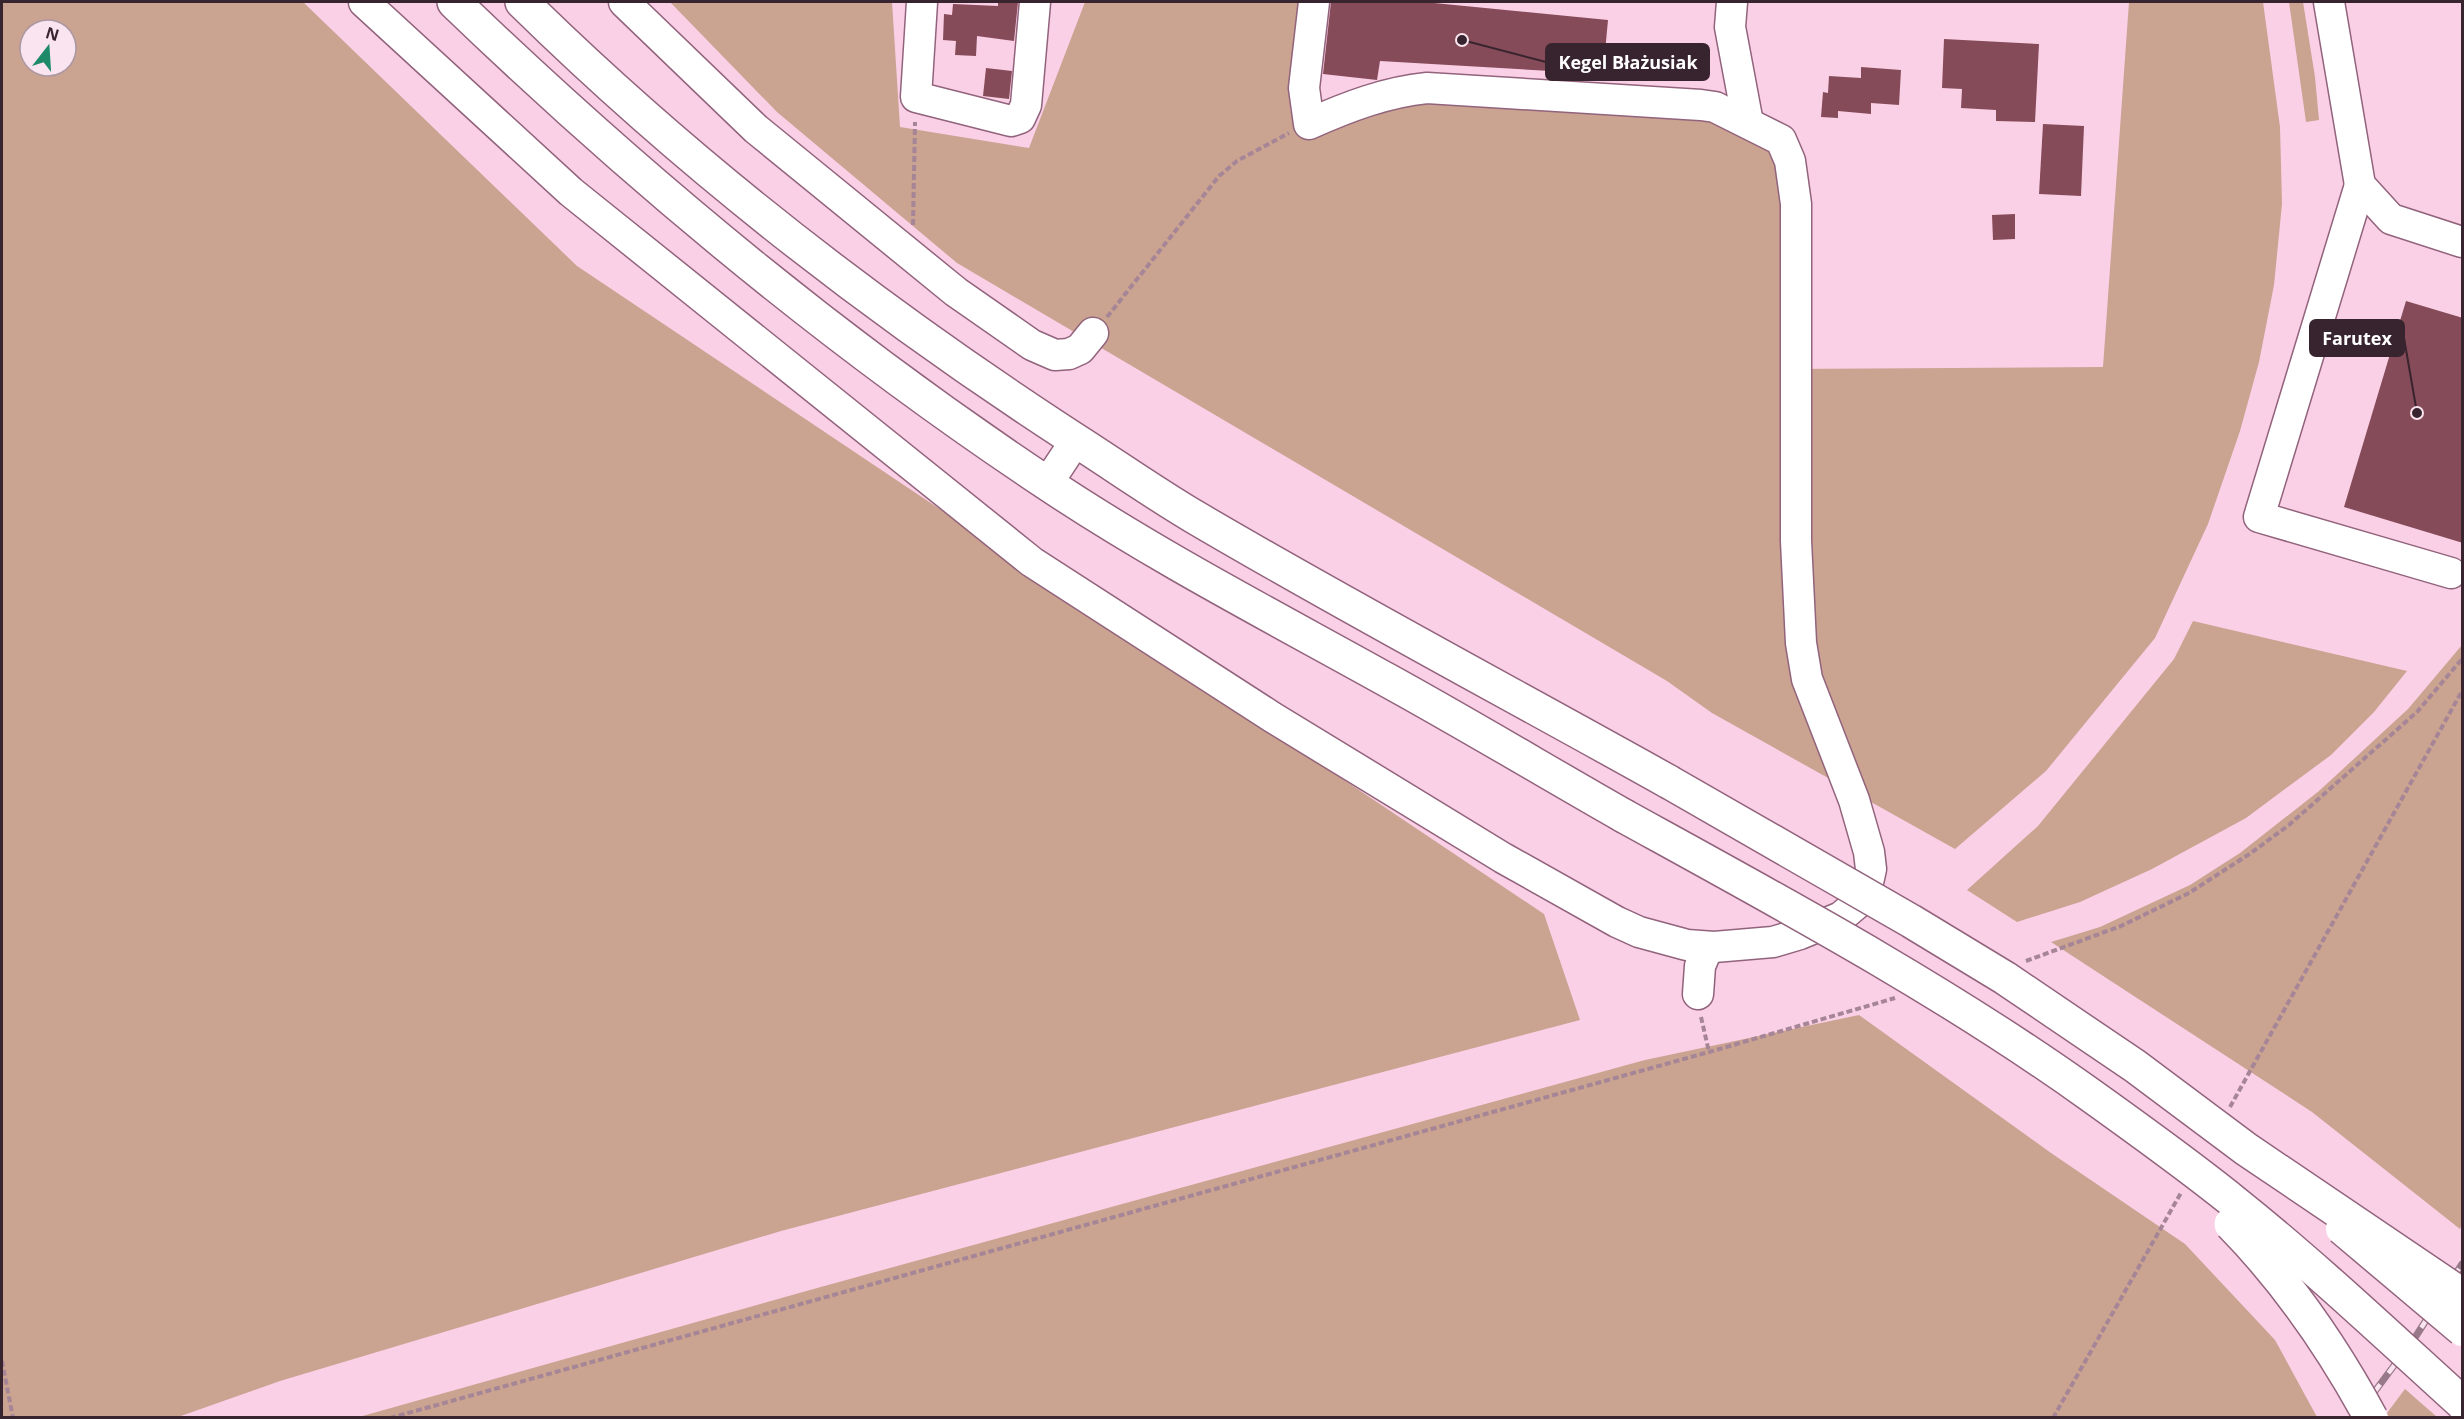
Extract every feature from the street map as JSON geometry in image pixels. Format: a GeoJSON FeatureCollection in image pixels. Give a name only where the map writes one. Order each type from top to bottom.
{"type":"FeatureCollection","features":[{"type":"Feature","properties":{"kind":"main road"},"geometry":{"type":"LineString","coordinates":[[454,2],[561,103],[701,225],[976,436],[1047,484],[1226,591],[1809,918],[1955,1005],[2078,1086],[2233,1201],[2463,1403]]}},
{"type":"Feature","properties":{"kind":"main road"},"geometry":{"type":"LineString","coordinates":[[522,2],[609,83],[730,189],[900,321],[968,370],[1200,520],[1418,645],[1669,782],[1893,910],[2006,978],[2135,1066],[2246,1149],[2463,1295]]}},
{"type":"Feature","properties":{"kind":"main road"},"geometry":{"type":"LineString","coordinates":[[2149,1138],[2259,1253],[2289,1288],[2335,1353],[2371,1418]]}},
{"type":"Feature","properties":{"kind":"street"},"geometry":{"type":"LineString","coordinates":[[364,2],[571,192],[1032,562],[1272,717],[1503,858],[1639,932],[1687,945],[1708,947],[1750,945],[1773,942],[1841,917],[1860,901],[1867,887],[1871,869],[1869,852],[1854,800],[1807,679],[1801,643],[1796,541],[1796,204],[1790,161],[1781,140],[1715,107],[1428,88],[1402,91],[1309,124],[1305,88],[1314,2]]}},
{"type":"Feature","properties":{"kind":"street"},"geometry":{"type":"LineString","coordinates":[[624,2],[756,129],[956,292],[1022,338],[1055,355],[1069,354],[1080,349],[1093,333]]}},
{"type":"Feature","properties":{"kind":"street"},"geometry":{"type":"LineString","coordinates":[[922,2],[916,97],[1011,121],[1020,118],[1026,105],[1035,2]]}},
{"type":"Feature","properties":{"kind":"street"},"geometry":{"type":"LineString","coordinates":[[1732,2],[1730,27],[1748,123]]}},
{"type":"Feature","properties":{"kind":"street"},"geometry":{"type":"LineString","coordinates":[[2329,2],[2360,185],[2259,517],[2451,573]]}},
{"type":"Feature","properties":{"kind":"street"},"geometry":{"type":"LineString","coordinates":[[2360,185],[2391,219],[2463,242]]}},
{"type":"Feature","properties":{"kind":"street"},"geometry":{"type":"LineString","coordinates":[[1047,484],[1076,440]]}},
{"type":"Feature","properties":{"kind":"street"},"geometry":{"type":"LineString","coordinates":[[1698,994],[1700,966],[1708,947]]}},
{"type":"Feature","properties":{"kind":"street"},"geometry":{"type":"LineString","coordinates":[[2246,1149],[2463,1331]]}},
{"type":"Feature","properties":{"kind":"path"},"geometry":{"type":"LineString","coordinates":[[915,258],[912,220],[916,97]]}},
{"type":"Feature","properties":{"kind":"path"},"geometry":{"type":"LineString","coordinates":[[1093,333],[1139,279],[1219,176],[1237,161],[1256,150],[1309,124]]}},
{"type":"Feature","properties":{"kind":"path"},"geometry":{"type":"LineString","coordinates":[[2021,963],[2121,926],[2189,893],[2251,853],[2289,825],[2417,712],[2463,659]]}},
{"type":"Feature","properties":{"kind":"path"},"geometry":{"type":"LineString","coordinates":[[2224,1117],[2463,691]]}},
{"type":"Feature","properties":{"kind":"path"},"geometry":{"type":"LineString","coordinates":[[1698,994],[1698,1004],[1709,1052]]}},
{"type":"Feature","properties":{"kind":"path"},"geometry":{"type":"LineString","coordinates":[[390,1418],[1709,1052],[1898,997]]}},
{"type":"Feature","properties":{"kind":"path"},"geometry":{"type":"LineString","coordinates":[[2053,1418],[2184,1188]]}},
{"type":"Feature","properties":{"kind":"path"},"geometry":{"type":"LineString","coordinates":[[2,1361],[13,1418]]}},
{"type":"Feature","properties":{"kind":"shaded area"},"geometry":{"type":"Polygon","coordinates":[[[2,2],[303,2],[577,266],[1544,914],[1580,1020],[781,1231],[280,1381],[178,1417],[2,1418],[2,2]]]}},
{"type":"Feature","properties":{"kind":"shaded area"},"geometry":{"type":"Polygon","coordinates":[[[670,2],[892,2],[900,127],[1029,148],[1085,2],[1306,2],[1290,109],[1301,138],[1395,104],[1427,95],[1720,117],[1776,152],[1785,200],[1787,369],[2103,367],[2129,2],[2263,2],[2280,127],[2282,204],[2274,285],[2259,362],[2240,431],[2208,524],[2155,638],[2046,771],[1955,849],[1712,713],[1667,681],[957,263],[777,112],[670,2]]]}},
{"type":"Feature","properties":{"kind":"shaded area"},"geometry":{"type":"Polygon","coordinates":[[[2289,2],[2303,2],[2315,77],[2319,120],[2306,122],[2289,2]]]}},
{"type":"Feature","properties":{"kind":"shaded area"},"geometry":{"type":"Polygon","coordinates":[[[2193,621],[2407,671],[2374,712],[2331,755],[2246,818],[2152,869],[2080,902],[2017,922],[1967,890],[2038,826],[2174,659],[2193,621]]]}},
{"type":"Feature","properties":{"kind":"shaded area"},"geometry":{"type":"Polygon","coordinates":[[[2462,645],[2462,1224],[2460,1229],[2312,1112],[2051,942],[2100,927],[2190,885],[2240,853],[2319,791],[2408,709],[2462,645]]]}},
{"type":"Feature","properties":{"kind":"shaded area"},"geometry":{"type":"Polygon","coordinates":[[[1859,1015],[2051,1153],[2185,1244],[2275,1340],[2317,1417],[359,1417],[1645,1060],[1859,1015]]]}},
{"type":"Feature","properties":{"kind":"shaded area"},"geometry":{"type":"Polygon","coordinates":[[[2405,1389],[2437,1417],[2389,1417],[2387,1413],[2405,1389]]]}},
{"type":"Feature","properties":{"kind":"building"},"geometry":{"type":"Polygon","coordinates":[[[998,2],[1018,2],[1014,41],[977,36],[976,56],[955,55],[956,41],[943,40],[944,14],[952,15],[953,4],[998,6],[998,2]]]}},
{"type":"Feature","properties":{"kind":"building"},"geometry":{"type":"Polygon","coordinates":[[[1331,2],[1424,2],[1608,20],[1603,74],[1380,61],[1377,80],[1323,74],[1331,2]]]}},
{"type":"Feature","properties":{"kind":"building"},"geometry":{"type":"Polygon","coordinates":[[[1944,39],[2039,44],[2035,122],[1996,121],[1996,110],[1961,108],[1962,89],[1942,88],[1944,39]]]}},
{"type":"Feature","properties":{"kind":"building"},"geometry":{"type":"Polygon","coordinates":[[[1861,67],[1901,70],[1899,105],[1871,103],[1871,114],[1838,111],[1838,118],[1821,117],[1823,92],[1828,93],[1829,76],[1861,78],[1861,67]]]}},
{"type":"Feature","properties":{"kind":"building"},"geometry":{"type":"Polygon","coordinates":[[[986,68],[1012,71],[1009,99],[983,96],[986,68]]]}},
{"type":"Feature","properties":{"kind":"building"},"geometry":{"type":"Polygon","coordinates":[[[2043,124],[2084,126],[2081,196],[2039,194],[2043,124]]]}},
{"type":"Feature","properties":{"kind":"building"},"geometry":{"type":"Polygon","coordinates":[[[2015,214],[2015,239],[1993,240],[1992,215],[2015,214]]]}},
{"type":"Feature","properties":{"kind":"building"},"geometry":{"type":"Polygon","coordinates":[[[2406,301],[2463,318],[2463,543],[2344,507],[2406,301]]]}},
{"type":"Feature","properties":{"kind":"railway"},"geometry":{"type":"LineString","coordinates":[[2355,1418],[2416,1336],[2462,1264]]}},
{"type":"Feature","properties":{"kind":"place","name":"Kegel Błażusiak"},"geometry":{"type":"Point","coordinates":[1462,40]}},
{"type":"Feature","properties":{"kind":"place","name":"Farutex"},"geometry":{"type":"Point","coordinates":[2417,413]}}]}
